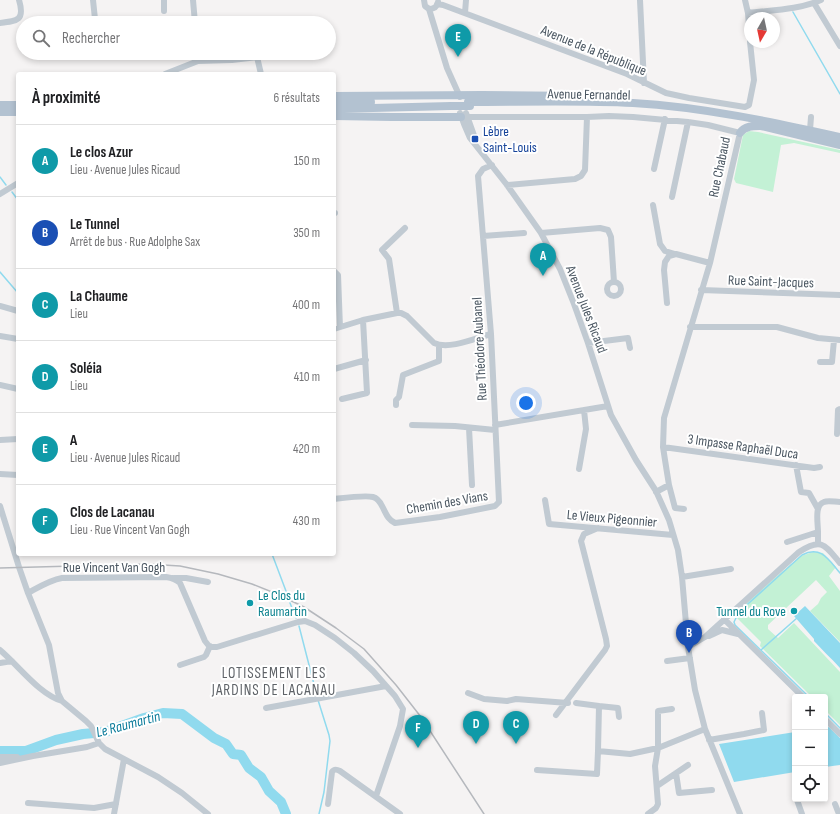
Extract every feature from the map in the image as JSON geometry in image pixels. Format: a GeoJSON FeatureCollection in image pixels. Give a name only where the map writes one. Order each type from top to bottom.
{"type":"FeatureCollection","features":[{"type":"Feature","properties":{"kind":"main road"},"geometry":{"type":"LineString","coordinates":[[336,96],[460,105]]}},
{"type":"Feature","properties":{"kind":"main road","name":"Avenue Fernandel"},"geometry":{"type":"LineString","coordinates":[[336,102],[586,106],[649,109],[715,117],[764,126],[840,145]]}},
{"type":"Feature","properties":{"kind":"main road","name":"Avenue Fernandel"},"geometry":{"type":"LineString","coordinates":[[336,109],[597,102],[633,103],[672,106],[730,114],[840,137]]}},
{"type":"Feature","properties":{"kind":"main road"},"geometry":{"type":"LineString","coordinates":[[0,105],[16,105]]}},
{"type":"Feature","properties":{"kind":"main road"},"geometry":{"type":"LineString","coordinates":[[336,116],[392,117],[460,105]]}},
{"type":"Feature","properties":{"kind":"main road"},"geometry":{"type":"LineString","coordinates":[[0,112],[16,112]]}},
{"type":"Feature","properties":{"kind":"main road"},"geometry":{"type":"LineString","coordinates":[[740,133],[742,130],[747,128],[764,126]]}},
{"type":"Feature","properties":{"kind":"street"},"geometry":{"type":"LineString","coordinates":[[19,0],[21,9],[20,16]]}},
{"type":"Feature","properties":{"kind":"street"},"geometry":{"type":"LineString","coordinates":[[93,0],[95,16]]}},
{"type":"Feature","properties":{"kind":"street"},"geometry":{"type":"LineString","coordinates":[[164,0],[164,11]]}},
{"type":"Feature","properties":{"kind":"street"},"geometry":{"type":"LineString","coordinates":[[193,0],[194,16]]}},
{"type":"Feature","properties":{"kind":"street","name":"Avenue Jules Ricaud"},"geometry":{"type":"LineString","coordinates":[[424,0],[425,6],[429,8],[470,138],[492,164],[541,233],[560,269],[588,343],[611,415],[656,492],[669,520],[678,550],[682,577],[688,647],[695,690],[705,729],[740,814]]}},
{"type":"Feature","properties":{"kind":"street"},"geometry":{"type":"LineString","coordinates":[[465,13],[466,0]]}},
{"type":"Feature","properties":{"kind":"street"},"geometry":{"type":"LineString","coordinates":[[640,0],[644,83]]}},
{"type":"Feature","properties":{"kind":"street"},"geometry":{"type":"LineString","coordinates":[[738,0],[745,1],[748,12]]}},
{"type":"Feature","properties":{"kind":"street"},"geometry":{"type":"LineString","coordinates":[[797,0],[800,6]]}},
{"type":"Feature","properties":{"kind":"street"},"geometry":{"type":"LineString","coordinates":[[755,12],[800,6],[821,0]]}},
{"type":"Feature","properties":{"kind":"street"},"geometry":{"type":"LineString","coordinates":[[429,8],[434,8],[438,2]]}},
{"type":"Feature","properties":{"kind":"street","name":"Avenue de la République"},"geometry":{"type":"LineString","coordinates":[[438,2],[627,74],[666,92],[689,98],[745,107],[749,105],[754,80],[751,48]]}},
{"type":"Feature","properties":{"kind":"street"},"geometry":{"type":"LineString","coordinates":[[814,3],[840,46]]}},
{"type":"Feature","properties":{"kind":"street"},"geometry":{"type":"LineString","coordinates":[[0,23],[11,22],[16,20]]}},
{"type":"Feature","properties":{"kind":"street"},"geometry":{"type":"LineString","coordinates":[[170,72],[198,61],[232,60]]}},
{"type":"Feature","properties":{"kind":"street"},"geometry":{"type":"LineString","coordinates":[[258,60],[260,72]]}},
{"type":"Feature","properties":{"kind":"street","name":"Rue Chabaud"},"geometry":{"type":"LineString","coordinates":[[460,105],[586,117],[610,116],[665,119],[708,125],[740,133],[710,263],[664,418],[664,460],[669,485],[675,508],[684,509]]}},
{"type":"Feature","properties":{"kind":"street"},"geometry":{"type":"LineString","coordinates":[[507,185],[575,179],[582,176],[585,170],[586,117]]}},
{"type":"Feature","properties":{"kind":"street"},"geometry":{"type":"LineString","coordinates":[[810,130],[811,117]]}},
{"type":"Feature","properties":{"kind":"street"},"geometry":{"type":"LineString","coordinates":[[654,169],[665,119]]}},
{"type":"Feature","properties":{"kind":"street"},"geometry":{"type":"LineString","coordinates":[[672,197],[688,122]]}},
{"type":"Feature","properties":{"kind":"street","name":"Rue Théodore Aubanel"},"geometry":{"type":"LineString","coordinates":[[492,164],[483,169],[478,176],[491,334],[495,428]]}},
{"type":"Feature","properties":{"kind":"street"},"geometry":{"type":"LineString","coordinates":[[0,194],[16,184]]}},
{"type":"Feature","properties":{"kind":"street"},"geometry":{"type":"LineString","coordinates":[[653,205],[660,244],[664,251],[710,263]]}},
{"type":"Feature","properties":{"kind":"street"},"geometry":{"type":"LineString","coordinates":[[396,313],[389,259],[382,250],[405,228]]}},
{"type":"Feature","properties":{"kind":"street"},"geometry":{"type":"LineString","coordinates":[[541,233],[600,228],[608,230],[611,237],[614,282]]}},
{"type":"Feature","properties":{"kind":"street"},"geometry":{"type":"LineString","coordinates":[[483,236],[524,233]]}},
{"type":"Feature","properties":{"kind":"street"},"geometry":{"type":"LineString","coordinates":[[668,303],[664,270],[665,262],[669,256],[676,254]]}},
{"type":"Feature","properties":{"kind":"street"},"geometry":{"type":"LineString","coordinates":[[336,273],[338,275],[337,328],[363,320],[401,313],[407,316],[434,343],[439,346],[452,345],[491,334]]}},
{"type":"Feature","properties":{"kind":"street","name":"Rue Saint-Jacques"},"geometry":{"type":"LineString","coordinates":[[701,290],[840,295]]}},
{"type":"Feature","properties":{"kind":"street"},"geometry":{"type":"LineString","coordinates":[[0,306],[16,310]]}},
{"type":"Feature","properties":{"kind":"street"},"geometry":{"type":"LineString","coordinates":[[342,399],[367,393],[363,320]]}},
{"type":"Feature","properties":{"kind":"street"},"geometry":{"type":"LineString","coordinates":[[690,327],[777,327],[818,338],[837,340],[832,362],[820,362]]}},
{"type":"Feature","properties":{"kind":"street"},"geometry":{"type":"LineString","coordinates":[[0,336],[16,339]]}},
{"type":"Feature","properties":{"kind":"street"},"geometry":{"type":"LineString","coordinates":[[588,343],[628,338],[630,348]]}},
{"type":"Feature","properties":{"kind":"street"},"geometry":{"type":"LineString","coordinates":[[396,405],[403,375],[439,361],[439,346]]}},
{"type":"Feature","properties":{"kind":"street"},"geometry":{"type":"LineString","coordinates":[[336,368],[366,360]]}},
{"type":"Feature","properties":{"kind":"street"},"geometry":{"type":"LineString","coordinates":[[0,385],[16,389]]}},
{"type":"Feature","properties":{"kind":"street"},"geometry":{"type":"LineString","coordinates":[[412,425],[495,428],[608,406]]}},
{"type":"Feature","properties":{"kind":"street"},"geometry":{"type":"LineString","coordinates":[[837,434],[838,410],[840,409]]}},
{"type":"Feature","properties":{"kind":"street"},"geometry":{"type":"LineString","coordinates":[[579,469],[586,429],[584,410]]}},
{"type":"Feature","properties":{"kind":"street"},"geometry":{"type":"LineString","coordinates":[[469,428],[472,485]]}},
{"type":"Feature","properties":{"kind":"street","name":"Chemin des Vians"},"geometry":{"type":"LineString","coordinates":[[336,499],[374,497],[379,501],[390,520],[396,523],[440,517],[495,506],[499,502],[495,428]]}},
{"type":"Feature","properties":{"kind":"street"},"geometry":{"type":"LineString","coordinates":[[0,440],[16,439]]}},
{"type":"Feature","properties":{"kind":"street","name":"3 Impasse Raphaël Duca"},"geometry":{"type":"LineString","coordinates":[[664,448],[814,468],[820,467]]}},
{"type":"Feature","properties":{"kind":"street"},"geometry":{"type":"LineString","coordinates":[[796,465],[801,492],[809,493],[818,509]]}},
{"type":"Feature","properties":{"kind":"street"},"geometry":{"type":"LineString","coordinates":[[0,474],[16,475]]}},
{"type":"Feature","properties":{"kind":"street"},"geometry":{"type":"LineString","coordinates":[[656,492],[669,485]]}},
{"type":"Feature","properties":{"kind":"street","name":"Le Vieux Pigeonnier"},"geometry":{"type":"LineString","coordinates":[[545,500],[549,524],[673,535]]}},
{"type":"Feature","properties":{"kind":"street"},"geometry":{"type":"LineString","coordinates":[[818,544],[818,509],[820,504],[825,501],[840,502]]}},
{"type":"Feature","properties":{"kind":"street"},"geometry":{"type":"LineString","coordinates":[[0,506],[16,556]]}},
{"type":"Feature","properties":{"kind":"street"},"geometry":{"type":"LineString","coordinates":[[556,715],[570,703],[607,646],[580,541],[584,534],[598,528]]}},
{"type":"Feature","properties":{"kind":"street"},"geometry":{"type":"LineString","coordinates":[[787,542],[818,532]]}},
{"type":"Feature","properties":{"kind":"street"},"geometry":{"type":"LineString","coordinates":[[705,637],[799,552],[810,545],[823,545],[840,563]]}},
{"type":"Feature","properties":{"kind":"street"},"geometry":{"type":"LineString","coordinates":[[16,556],[28,593],[49,645],[58,693],[62,701],[91,726],[99,743],[105,749],[158,777],[182,793],[208,814]]}},
{"type":"Feature","properties":{"kind":"street"},"geometry":{"type":"LineString","coordinates":[[682,577],[731,569]]}},
{"type":"Feature","properties":{"kind":"street","name":"Rue Vincent Van Gogh"},"geometry":{"type":"LineString","coordinates":[[28,593],[48,582],[62,578],[172,578],[180,583],[202,636],[210,646]]}},
{"type":"Feature","properties":{"kind":"street"},"geometry":{"type":"LineString","coordinates":[[172,578],[186,578],[208,582]]}},
{"type":"Feature","properties":{"kind":"street"},"geometry":{"type":"LineString","coordinates":[[180,665],[204,657],[210,646],[217,647],[298,622],[305,621],[315,625],[335,638],[373,671],[398,700],[403,709],[400,726],[376,796]]}},
{"type":"Feature","properties":{"kind":"street"},"geometry":{"type":"LineString","coordinates":[[722,621],[722,630]]}},
{"type":"Feature","properties":{"kind":"street"},"geometry":{"type":"LineString","coordinates":[[722,621],[740,634],[800,694]]}},
{"type":"Feature","properties":{"kind":"street"},"geometry":{"type":"LineString","coordinates":[[688,647],[705,637],[722,630],[740,634]]}},
{"type":"Feature","properties":{"kind":"street"},"geometry":{"type":"LineString","coordinates":[[0,650],[42,690],[55,699],[62,701]]}},
{"type":"Feature","properties":{"kind":"street"},"geometry":{"type":"LineString","coordinates":[[667,661],[690,658]]}},
{"type":"Feature","properties":{"kind":"street"},"geometry":{"type":"LineString","coordinates":[[0,664],[12,661]]}},
{"type":"Feature","properties":{"kind":"street"},"geometry":{"type":"LineString","coordinates":[[266,708],[386,686]]}},
{"type":"Feature","properties":{"kind":"street"},"geometry":{"type":"LineString","coordinates":[[468,693],[484,699],[507,701],[516,699],[618,708],[619,717]]}},
{"type":"Feature","properties":{"kind":"street"},"geometry":{"type":"LineString","coordinates":[[537,770],[597,774],[599,706]]}},
{"type":"Feature","properties":{"kind":"street"},"geometry":{"type":"LineString","coordinates":[[648,814],[656,808],[658,804],[655,766],[658,748],[658,711],[672,709]]}},
{"type":"Feature","properties":{"kind":"street"},"geometry":{"type":"LineString","coordinates":[[710,740],[764,730],[762,713]]}},
{"type":"Feature","properties":{"kind":"street"},"geometry":{"type":"LineString","coordinates":[[828,722],[840,734]]}},
{"type":"Feature","properties":{"kind":"street"},"geometry":{"type":"LineString","coordinates":[[598,751],[630,754],[658,748],[705,729]]}},
{"type":"Feature","properties":{"kind":"street"},"geometry":{"type":"LineString","coordinates":[[0,763],[87,747],[99,743]]}},
{"type":"Feature","properties":{"kind":"street"},"geometry":{"type":"LineString","coordinates":[[0,757],[33,756]]}},
{"type":"Feature","properties":{"kind":"street"},"geometry":{"type":"LineString","coordinates":[[114,814],[124,759]]}},
{"type":"Feature","properties":{"kind":"street"},"geometry":{"type":"LineString","coordinates":[[657,786],[688,765]]}},
{"type":"Feature","properties":{"kind":"street"},"geometry":{"type":"LineString","coordinates":[[328,804],[332,772],[336,769],[400,814]]}},
{"type":"Feature","properties":{"kind":"street"},"geometry":{"type":"LineString","coordinates":[[676,772],[678,793],[712,790]]}},
{"type":"Feature","properties":{"kind":"street"},"geometry":{"type":"LineString","coordinates":[[798,802],[802,814]]}},
{"type":"Feature","properties":{"kind":"street"},"geometry":{"type":"LineString","coordinates":[[28,803],[94,808],[116,804]]}},
{"type":"Feature","properties":{"kind":"street"},"geometry":{"type":"LineString","coordinates":[[835,804],[839,814]]}},
{"type":"Feature","properties":{"kind":"green space"},"geometry":{"type":"Polygon","coordinates":[[[749,131],[840,150],[840,153],[794,143],[781,145],[773,192],[736,183],[734,179],[743,135],[749,131]]]}},
{"type":"Feature","properties":{"kind":"green space"},"geometry":{"type":"Polygon","coordinates":[[[813,552],[823,553],[836,567],[829,576],[840,591],[840,642],[810,611],[818,604],[827,592],[816,580],[768,625],[768,629],[778,638],[794,623],[840,672],[840,725],[828,713],[828,694],[809,694],[760,646],[761,642],[732,613],[801,556],[813,552]]]}},
{"type":"Feature","properties":{"kind":"water"},"geometry":{"type":"Polygon","coordinates":[[[805,606],[840,643],[840,668],[814,641],[814,639],[794,616],[805,606]]]}},
{"type":"Feature","properties":{"kind":"water"},"geometry":{"type":"Polygon","coordinates":[[[828,727],[840,738],[840,765],[828,767],[828,727]]]}},
{"type":"Feature","properties":{"kind":"water"},"geometry":{"type":"Polygon","coordinates":[[[792,732],[792,772],[734,782],[719,744],[792,732]]]}},
{"type":"Feature","properties":{"kind":"waterway"},"geometry":{"type":"LineString","coordinates":[[793,12],[840,94]]}},
{"type":"Feature","properties":{"kind":"waterway"},"geometry":{"type":"LineString","coordinates":[[0,177],[6,185]]}},
{"type":"Feature","properties":{"kind":"waterway"},"geometry":{"type":"LineString","coordinates":[[12,192],[16,197]]}},
{"type":"Feature","properties":{"kind":"waterway"},"geometry":{"type":"LineString","coordinates":[[0,272],[16,291]]}},
{"type":"Feature","properties":{"kind":"waterway"},"geometry":{"type":"LineString","coordinates":[[806,694],[735,625],[734,622],[739,612],[802,555],[809,552],[824,555],[840,573]]}},
{"type":"Feature","properties":{"kind":"waterway"},"geometry":{"type":"LineString","coordinates":[[273,556],[289,599]]}},
{"type":"Feature","properties":{"kind":"waterway"},"geometry":{"type":"LineString","coordinates":[[290,603],[296,618]]}},
{"type":"Feature","properties":{"kind":"waterway"},"geometry":{"type":"LineString","coordinates":[[761,650],[797,618]]}},
{"type":"Feature","properties":{"kind":"waterway"},"geometry":{"type":"LineString","coordinates":[[299,626],[317,696]]}},
{"type":"Feature","properties":{"kind":"waterway"},"geometry":{"type":"LineString","coordinates":[[318,700],[330,741],[324,792],[319,814]]}},
{"type":"Feature","properties":{"kind":"waterway","name":"Le Raumartin"},"geometry":{"type":"LineString","coordinates":[[0,751],[26,751],[56,740],[83,734],[105,732],[163,713],[182,714],[214,738],[226,744],[233,754],[241,755],[249,768],[261,777],[269,791],[281,802],[286,814]]}},
{"type":"Feature","properties":{"kind":"waterway"},"geometry":{"type":"LineString","coordinates":[[828,716],[840,728]]}},
{"type":"Feature","properties":{"kind":"railway"},"geometry":{"type":"LineString","coordinates":[[0,568],[147,564],[180,566],[218,574],[252,584],[304,607],[364,649],[396,685],[421,717],[484,814]]}},
{"type":"Feature","properties":{"kind":"place","name":"A"},"geometry":{"type":"Point","coordinates":[458,57]}},
{"type":"Feature","properties":{"kind":"place","name":"Lèbre Saint-Louis"},"geometry":{"type":"Point","coordinates":[475,139]}},
{"type":"Feature","properties":{"kind":"place","name":"Le clos Azur"},"geometry":{"type":"Point","coordinates":[543,276]}},
{"type":"Feature","properties":{"kind":"place","name":"Le Clos du Raumartin"},"geometry":{"type":"Point","coordinates":[250,603]}},
{"type":"Feature","properties":{"kind":"place","name":"Tunnel du Rove"},"geometry":{"type":"Point","coordinates":[794,611]}},
{"type":"Feature","properties":{"kind":"place","name":"Le Tunnel"},"geometry":{"type":"Point","coordinates":[689,653]}},
{"type":"Feature","properties":{"kind":"place","name":"Soléia"},"geometry":{"type":"Point","coordinates":[476,744]}},
{"type":"Feature","properties":{"kind":"place","name":"La Chaume"},"geometry":{"type":"Point","coordinates":[516,744]}},
{"type":"Feature","properties":{"kind":"place","name":"Clos de Lacanau"},"geometry":{"type":"Point","coordinates":[418,748]}},
{"type":"Feature","properties":{"kind":"district","name":"LOTISSEMENT LES JARDINS DE LACANAU"},"geometry":{"type":"Point","coordinates":[274,682]}}]}
